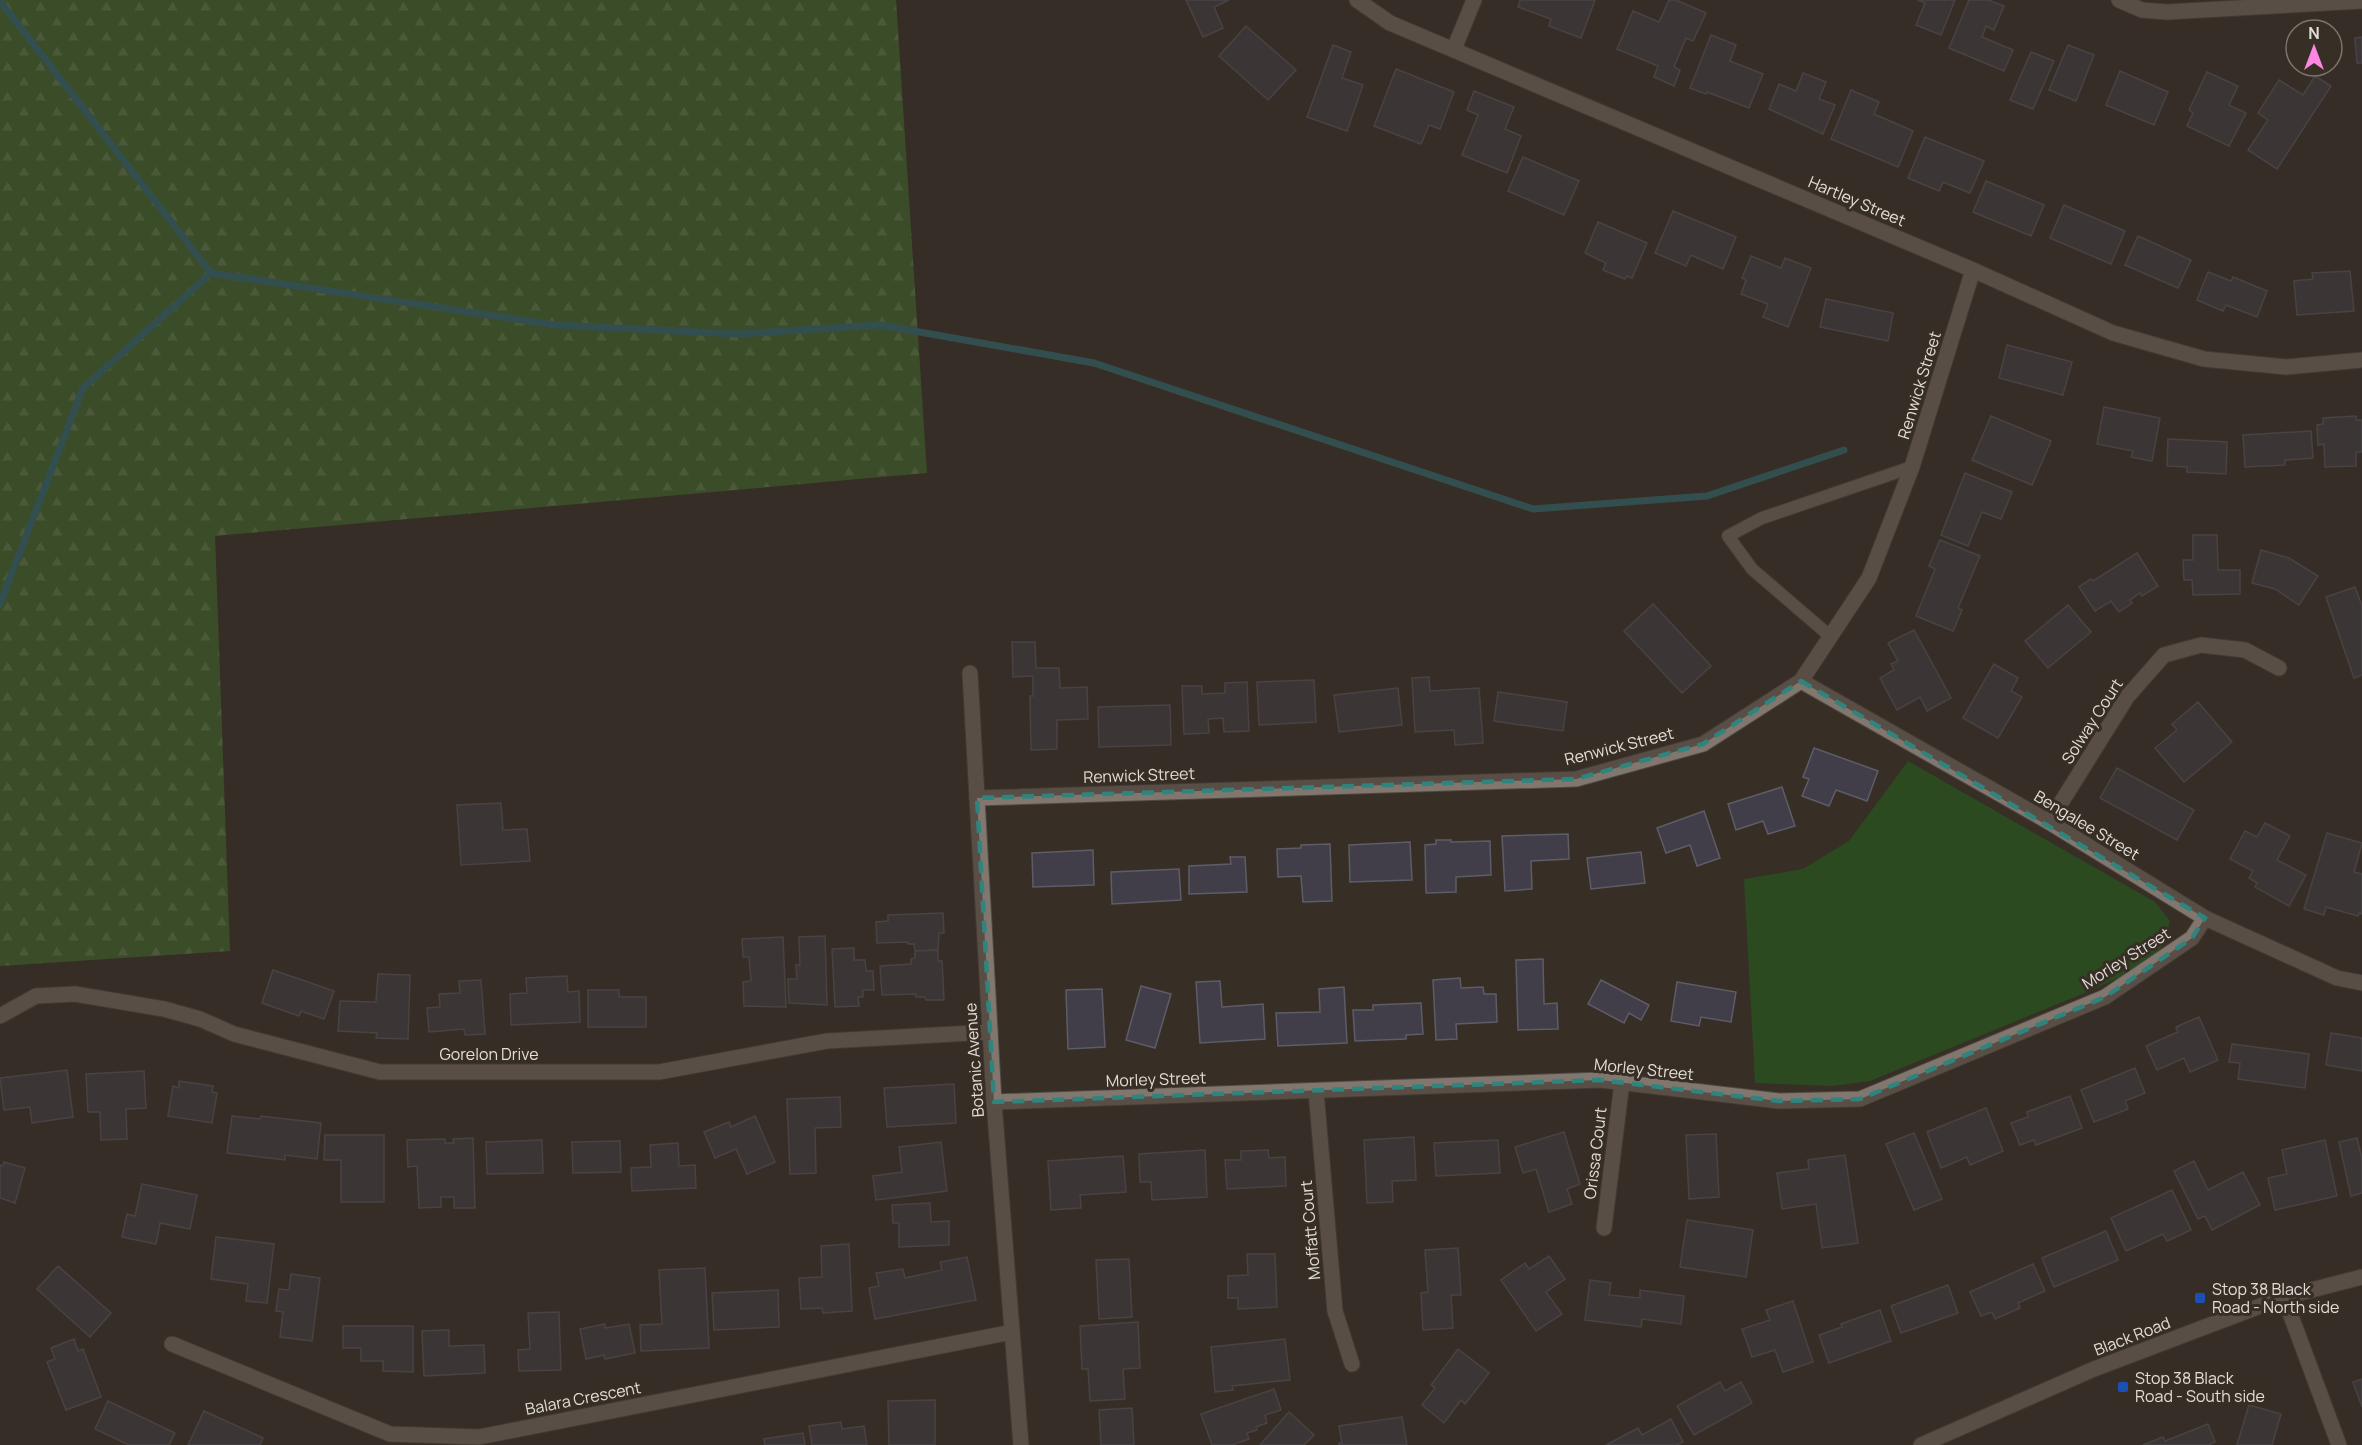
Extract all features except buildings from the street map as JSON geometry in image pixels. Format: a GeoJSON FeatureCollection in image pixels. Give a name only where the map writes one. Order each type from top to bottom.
{"type":"FeatureCollection","features":[{"type":"Feature","properties":{"kind":"street","name":"Hartley Street"},"geometry":{"type":"LineString","coordinates":[[1357,0],[1390,23],[1973,270],[2113,333],[2204,359],[2286,367],[2362,360]]}},
{"type":"Feature","properties":{"kind":"street"},"geometry":{"type":"LineString","coordinates":[[1454,49],[1474,0]]}},
{"type":"Feature","properties":{"kind":"street"},"geometry":{"type":"LineString","coordinates":[[2119,0],[2167,12],[2362,2]]}},
{"type":"Feature","properties":{"kind":"street","name":"Renwick Street"},"geometry":{"type":"LineString","coordinates":[[977,798],[1576,779],[1703,744],[1801,681],[1869,578],[1912,467],[1973,270]]}},
{"type":"Feature","properties":{"kind":"street","name":"Solway Court"},"geometry":{"type":"LineString","coordinates":[[2049,822],[2127,697],[2164,655],[2201,645],[2245,650],[2279,668]]}},
{"type":"Feature","properties":{"kind":"street","name":"Botanic Avenue"},"geometry":{"type":"LineString","coordinates":[[970,673],[994,1102],[1021,1445]]}},
{"type":"Feature","properties":{"kind":"street","name":"Bengalee Street"},"geometry":{"type":"LineString","coordinates":[[1801,681],[2049,822],[2205,918],[2337,978],[2362,983]]}},
{"type":"Feature","properties":{"kind":"street","name":"Morley Street"},"geometry":{"type":"LineString","coordinates":[[994,1102],[1600,1080],[1779,1101],[1860,1099],[2105,997],[2192,938],[2205,918]]}},
{"type":"Feature","properties":{"kind":"street","name":"Gorelon Drive"},"geometry":{"type":"LineString","coordinates":[[0,1016],[36,996],[75,994],[164,1009],[200,1019],[234,1034],[380,1072],[658,1072],[827,1041],[990,1032]]}},
{"type":"Feature","properties":{"kind":"street","name":"Orissa Court"},"geometry":{"type":"LineString","coordinates":[[1604,1228],[1622,1082]]}},
{"type":"Feature","properties":{"kind":"street","name":"Moffatt Court"},"geometry":{"type":"LineString","coordinates":[[1316,1091],[1335,1311],[1352,1364]]}},
{"type":"Feature","properties":{"kind":"street","name":"Black Road"},"geometry":{"type":"LineString","coordinates":[[1921,1445],[2094,1370],[2284,1297],[2362,1277]]}},
{"type":"Feature","properties":{"kind":"street"},"geometry":{"type":"LineString","coordinates":[[2284,1297],[2339,1445]]}},
{"type":"Feature","properties":{"kind":"street","name":"Balara Crescent"},"geometry":{"type":"LineString","coordinates":[[172,1344],[389,1440],[479,1437],[1012,1332]]}},
{"type":"Feature","properties":{"kind":"lane"},"geometry":{"type":"LineString","coordinates":[[1831,637],[1752,569],[1728,536],[1762,519],[1912,467]]}},
{"type":"Feature","properties":{"kind":"highlighted area"},"geometry":{"type":"Polygon","coordinates":[[[1801,681],[2205,918],[2192,938],[2105,997],[1860,1099],[1779,1101],[1600,1080],[994,1102],[977,798],[1576,779],[1703,744],[1801,681]]]}},
{"type":"Feature","properties":{"kind":"green space"},"geometry":{"type":"Polygon","coordinates":[[[0,0],[896,0],[927,473],[215,536],[230,951],[0,966],[0,0]]]}},
{"type":"Feature","properties":{"kind":"green space"},"geometry":{"type":"Polygon","coordinates":[[[1908,761],[2155,902],[2170,921],[2163,946],[2139,968],[2092,990],[1870,1081],[1833,1086],[1755,1083],[1744,879],[1803,869],[1849,841],[1908,761]]]}},
{"type":"Feature","properties":{"kind":"waterway"},"geometry":{"type":"LineString","coordinates":[[0,1],[211,273],[555,325],[739,334],[880,325],[1094,363],[1533,509],[1707,496],[1844,450]]}},
{"type":"Feature","properties":{"kind":"waterway"},"geometry":{"type":"LineString","coordinates":[[0,604],[83,388],[211,273]]}},
{"type":"Feature","properties":{"kind":"place","name":"Stop 38 Black Road - North side"},"geometry":{"type":"Point","coordinates":[2200,1298]}},
{"type":"Feature","properties":{"kind":"place","name":"Stop 38 Black Road - South side"},"geometry":{"type":"Point","coordinates":[2123,1387]}}]}
